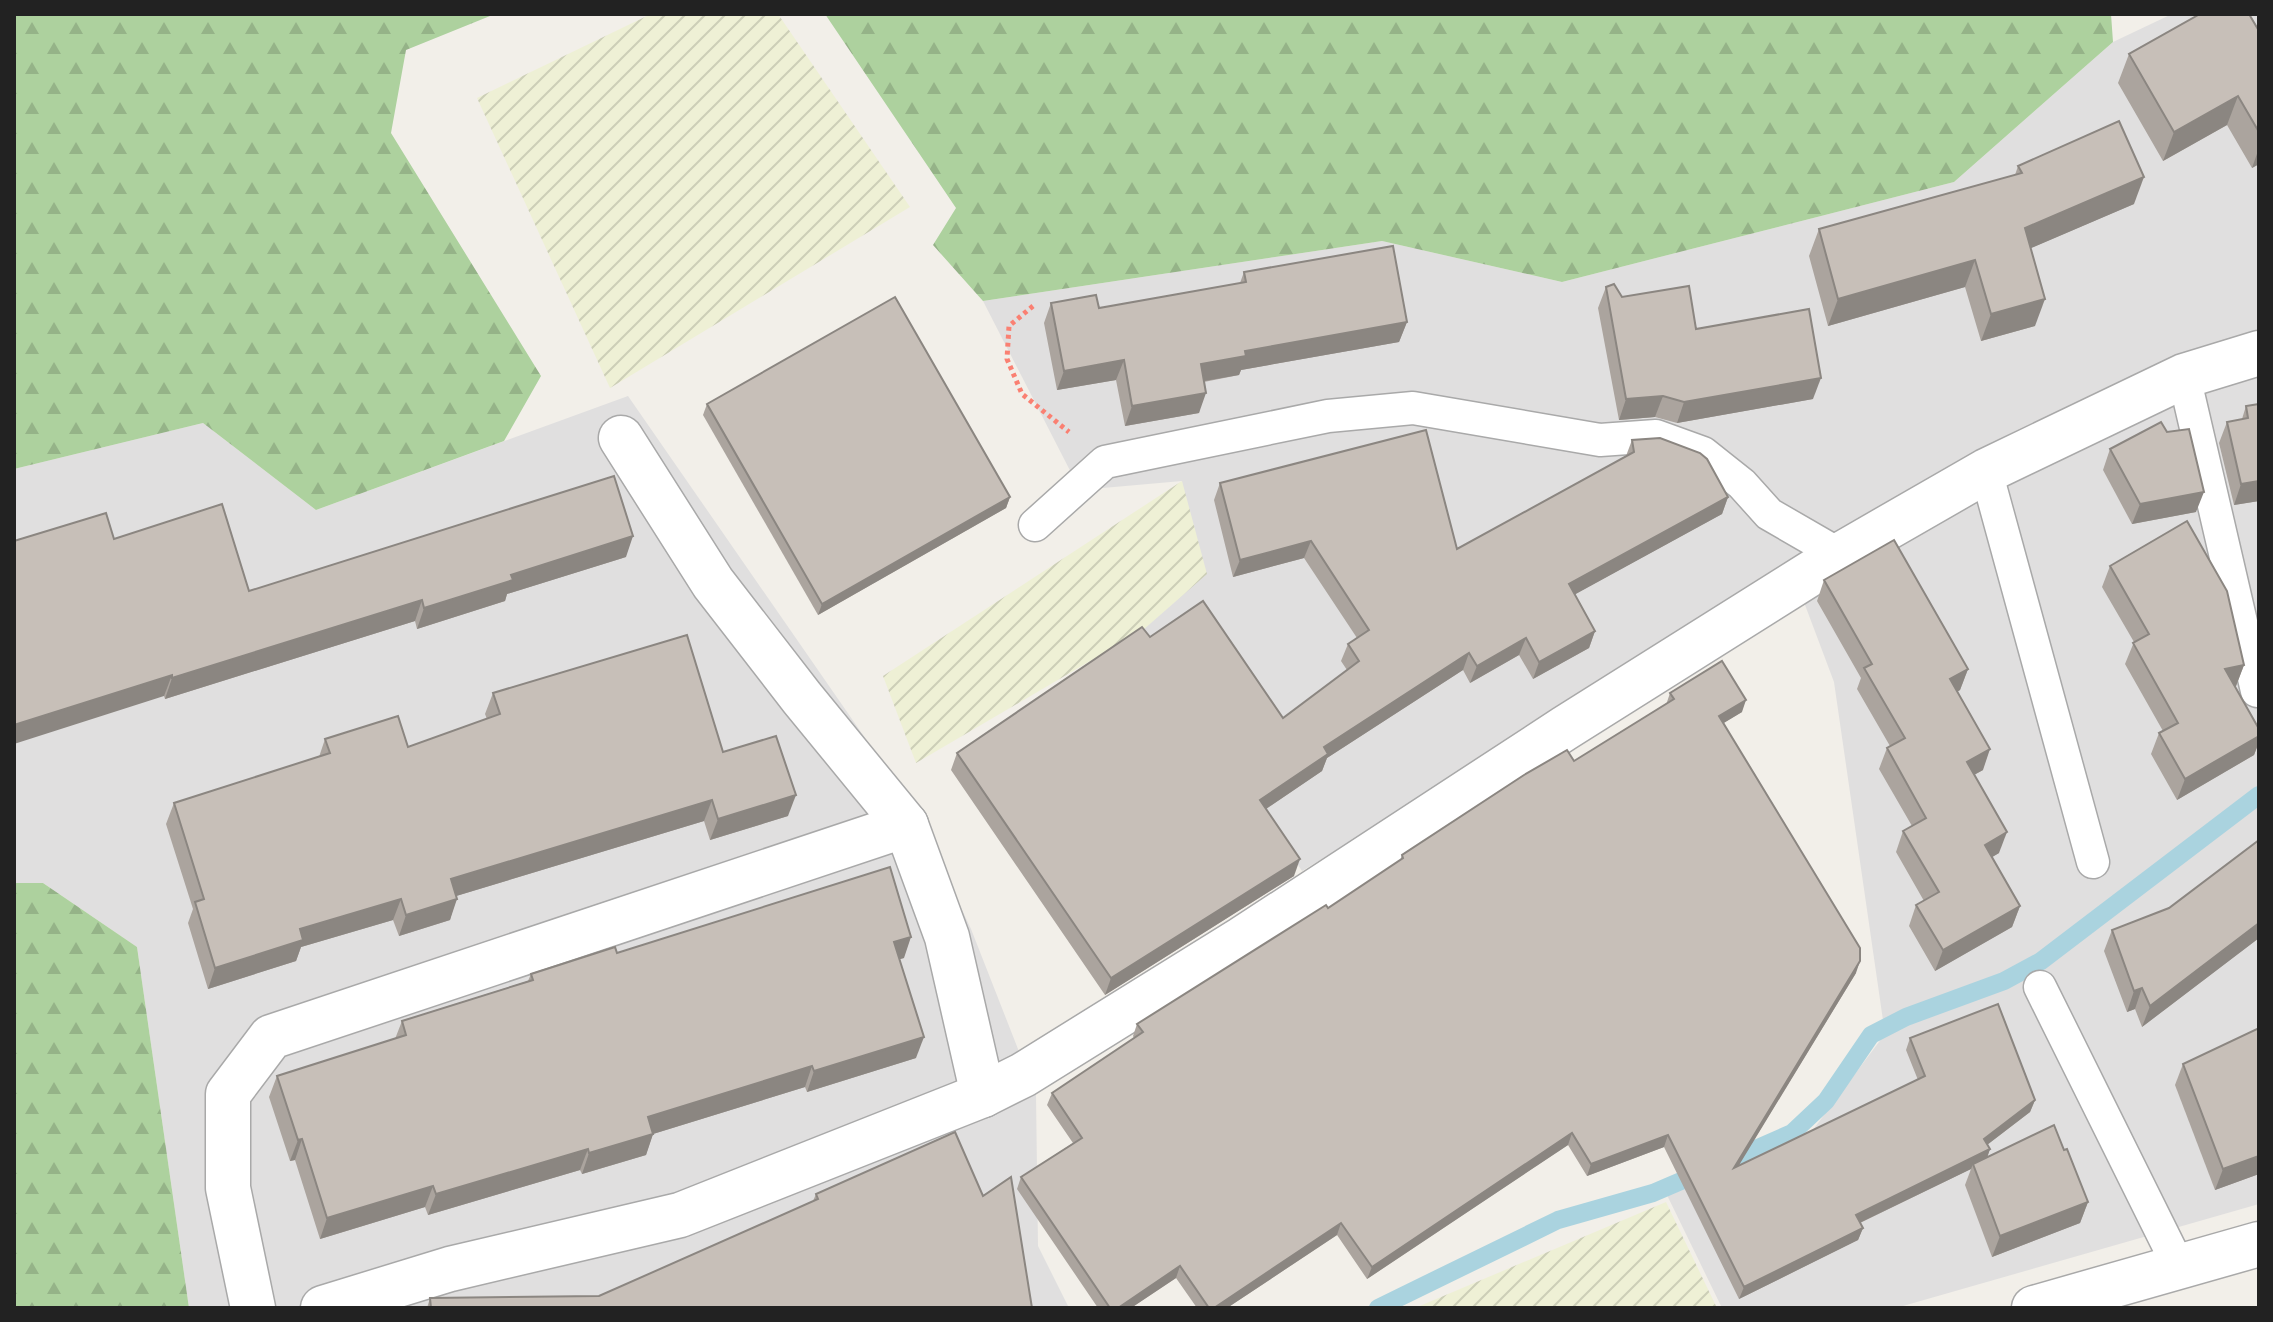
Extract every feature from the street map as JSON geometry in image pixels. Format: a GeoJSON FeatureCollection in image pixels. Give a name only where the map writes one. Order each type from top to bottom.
{"type":"FeatureCollection","features":[{"type":"Feature","properties":{"kind":"street"},"geometry":{"type":"LineString","coordinates":[[323,1308],[450,1269],[680,1215],[983,1095],[1023,1075],[1242,939],[1565,728],[1840,555],[1986,471],[2184,376],[2259,353]]}},
{"type":"Feature","properties":{"kind":"street"},"geometry":{"type":"LineString","coordinates":[[621,438],[713,583],[906,825],[947,937],[983,1095]]}},
{"type":"Feature","properties":{"kind":"street"},"geometry":{"type":"LineString","coordinates":[[253,1308],[228,1188],[228,1094],[271,1037],[906,825]]}},
{"type":"Feature","properties":{"kind":"street"},"geometry":{"type":"LineString","coordinates":[[2034,1308],[2259,1244]]}},
{"type":"Feature","properties":{"kind":"lane"},"geometry":{"type":"LineString","coordinates":[[2184,376],[2257,691]]}},
{"type":"Feature","properties":{"kind":"lane"},"geometry":{"type":"LineString","coordinates":[[1035,525],[1105,462],[1328,416],[1413,408],[1600,440],[1656,436],[1703,453],[1742,484],[1769,514],[1840,555]]}},
{"type":"Feature","properties":{"kind":"lane"},"geometry":{"type":"LineString","coordinates":[[1986,471],[2093,862]]}},
{"type":"Feature","properties":{"kind":"lane"},"geometry":{"type":"LineString","coordinates":[[2040,987],[2179,1267]]}},
{"type":"Feature","properties":{"kind":"path"},"geometry":{"type":"LineString","coordinates":[[1033,306],[1009,326],[1007,359],[1022,394],[1105,462]]}},
{"type":"Feature","properties":{"kind":"shaded area"},"geometry":{"type":"Polygon","coordinates":[[[2172,14],[2259,14],[2259,1204],[1896,1308],[1722,1308],[1666,1193],[1812,1131],[1885,1034],[1834,682],[1793,573],[1302,871],[1143,630],[1182,481],[1080,490],[983,301],[1382,241],[1562,282],[1954,182],[2113,42],[2172,14]]]}},
{"type":"Feature","properties":{"kind":"shaded area"},"geometry":{"type":"Polygon","coordinates":[[[628,396],[915,810],[971,929],[1036,1095],[1038,1246],[1069,1308],[189,1308],[137,947],[43,883],[14,883],[14,469],[203,423],[316,510],[628,396]]]}},
{"type":"Feature","properties":{"kind":"green space"},"geometry":{"type":"Polygon","coordinates":[[[14,14],[495,14],[406,50],[391,133],[541,376],[504,441],[316,510],[203,423],[14,469],[14,14]]]}},
{"type":"Feature","properties":{"kind":"green space"},"geometry":{"type":"Polygon","coordinates":[[[651,14],[778,14],[910,207],[610,388],[477,98],[651,14]]]}},
{"type":"Feature","properties":{"kind":"green space"},"geometry":{"type":"Polygon","coordinates":[[[825,14],[2111,14],[2113,42],[1954,182],[1562,282],[1382,241],[983,301],[933,245],[956,208],[825,14]]]}},
{"type":"Feature","properties":{"kind":"green space"},"geometry":{"type":"Polygon","coordinates":[[[1182,481],[1207,574],[1143,630],[916,763],[883,676],[1182,481]]]}},
{"type":"Feature","properties":{"kind":"green space"},"geometry":{"type":"Polygon","coordinates":[[[14,883],[43,883],[137,947],[189,1308],[14,1308],[14,883]]]}},
{"type":"Feature","properties":{"kind":"green space"},"geometry":{"type":"Polygon","coordinates":[[[1666,1202],[1717,1308],[1415,1308],[1666,1202]]]}},
{"type":"Feature","properties":{"kind":"building"},"geometry":{"type":"Polygon","coordinates":[[[2200,14],[2249,14],[2259,31],[2259,132],[2238,96],[2174,132],[2129,54],[2200,14]]]}},
{"type":"Feature","properties":{"kind":"building"},"geometry":{"type":"Polygon","coordinates":[[[2119,121],[2144,177],[2025,228],[2045,299],[1991,314],[1975,260],[1838,299],[1819,229],[2022,173],[2018,166],[2119,121]]]}},
{"type":"Feature","properties":{"kind":"building"},"geometry":{"type":"Polygon","coordinates":[[[1393,246],[1407,322],[1245,351],[1246,356],[1201,364],[1206,393],[1132,406],[1124,360],[1064,371],[1051,303],[1096,295],[1099,308],[1246,282],[1244,272],[1393,246]]]}},
{"type":"Feature","properties":{"kind":"building"},"geometry":{"type":"Polygon","coordinates":[[[1614,284],[1622,297],[1689,286],[1696,329],[1809,309],[1821,378],[1684,402],[1663,396],[1626,399],[1606,287],[1614,284]]]}},
{"type":"Feature","properties":{"kind":"building"},"geometry":{"type":"Polygon","coordinates":[[[895,297],[1010,497],[822,604],[707,404],[895,297]]]}},
{"type":"Feature","properties":{"kind":"building"},"geometry":{"type":"Polygon","coordinates":[[[2259,404],[2259,481],[2241,484],[2227,422],[2248,418],[2246,406],[2259,404]]]}},
{"type":"Feature","properties":{"kind":"building"},"geometry":{"type":"Polygon","coordinates":[[[2161,422],[2167,432],[2189,429],[2204,492],[2140,504],[2110,449],[2161,422]]]}},
{"type":"Feature","properties":{"kind":"building"},"geometry":{"type":"Polygon","coordinates":[[[1426,430],[1457,549],[1634,452],[1632,440],[1660,438],[1700,453],[1707,459],[1728,497],[1569,584],[1595,631],[1539,662],[1526,638],[1477,666],[1469,653],[1324,747],[1328,754],[1260,800],[1300,859],[1111,978],[957,753],[1142,627],[1150,637],[1203,601],[1283,718],[1359,661],[1348,644],[1369,630],[1311,541],[1240,560],[1220,483],[1426,430]]]}},
{"type":"Feature","properties":{"kind":"building"},"geometry":{"type":"Polygon","coordinates":[[[614,476],[633,536],[511,575],[513,580],[424,608],[422,600],[14,725],[14,541],[106,513],[114,539],[222,504],[249,591],[614,476]]]}},
{"type":"Feature","properties":{"kind":"building"},"geometry":{"type":"Polygon","coordinates":[[[2187,521],[2227,591],[2244,665],[2225,669],[2259,729],[2259,736],[2185,779],[2159,733],[2178,723],[2133,643],[2149,634],[2110,566],[2187,521]]]}},
{"type":"Feature","properties":{"kind":"building"},"geometry":{"type":"Polygon","coordinates":[[[1894,540],[1968,669],[1950,679],[1990,749],[1967,762],[2007,832],[1985,845],[2020,906],[1943,950],[1916,905],[1939,892],[1903,831],[1926,818],[1887,748],[1905,738],[1864,668],[1872,664],[1824,580],[1894,540]]]}},
{"type":"Feature","properties":{"kind":"building"},"geometry":{"type":"Polygon","coordinates":[[[687,635],[723,752],[776,736],[796,795],[718,819],[712,800],[451,879],[457,899],[406,915],[401,899],[300,929],[303,940],[215,968],[195,902],[204,899],[174,803],[330,753],[325,739],[398,716],[408,747],[500,714],[493,693],[687,635]]]}},
{"type":"Feature","properties":{"kind":"building"},"geometry":{"type":"Polygon","coordinates":[[[1722,661],[1746,700],[1719,716],[1860,948],[1860,961],[1734,1168],[1925,1076],[1910,1038],[1998,1004],[2035,1100],[1984,1139],[1990,1149],[1856,1215],[1863,1228],[1744,1287],[1668,1135],[1591,1164],[1572,1133],[1372,1267],[1341,1223],[1214,1308],[1209,1308],[1180,1266],[1118,1308],[1110,1308],[1021,1177],[1082,1138],[1052,1093],[1143,1032],[1137,1024],[1326,905],[1328,908],[1524,775],[1567,750],[1574,761],[1674,699],[1670,693],[1722,661]]]}},
{"type":"Feature","properties":{"kind":"building"},"geometry":{"type":"Polygon","coordinates":[[[2259,840],[2259,923],[2150,1006],[2142,988],[2134,991],[2112,930],[2169,908],[2259,840]]]}},
{"type":"Feature","properties":{"kind":"building"},"geometry":{"type":"Polygon","coordinates":[[[890,867],[911,937],[894,942],[924,1037],[814,1071],[812,1066],[648,1117],[653,1134],[589,1153],[588,1149],[436,1194],[433,1186],[327,1218],[302,1139],[298,1140],[277,1076],[406,1035],[402,1021],[533,980],[531,974],[615,947],[617,953],[890,867]]]}},
{"type":"Feature","properties":{"kind":"building"},"geometry":{"type":"Polygon","coordinates":[[[2259,1028],[2259,1156],[2223,1169],[2183,1064],[2259,1028]]]}},
{"type":"Feature","properties":{"kind":"building"},"geometry":{"type":"Polygon","coordinates":[[[2054,1125],[2088,1202],[2000,1236],[1973,1164],[2054,1125]]]}},
{"type":"Feature","properties":{"kind":"building"},"geometry":{"type":"Polygon","coordinates":[[[955,1132],[983,1196],[1011,1177],[1032,1308],[431,1308],[430,1298],[599,1296],[818,1199],[816,1194],[955,1132]]]}},
{"type":"Feature","properties":{"kind":"waterway"},"geometry":{"type":"LineString","coordinates":[[1726,1162],[1792,1133],[1826,1101],[1871,1035],[1906,1017],[2004,981],[2041,961],[2259,795]]}},
{"type":"Feature","properties":{"kind":"waterway"},"geometry":{"type":"LineString","coordinates":[[1378,1308],[1558,1220],[1653,1193],[1702,1172]]}}]}
